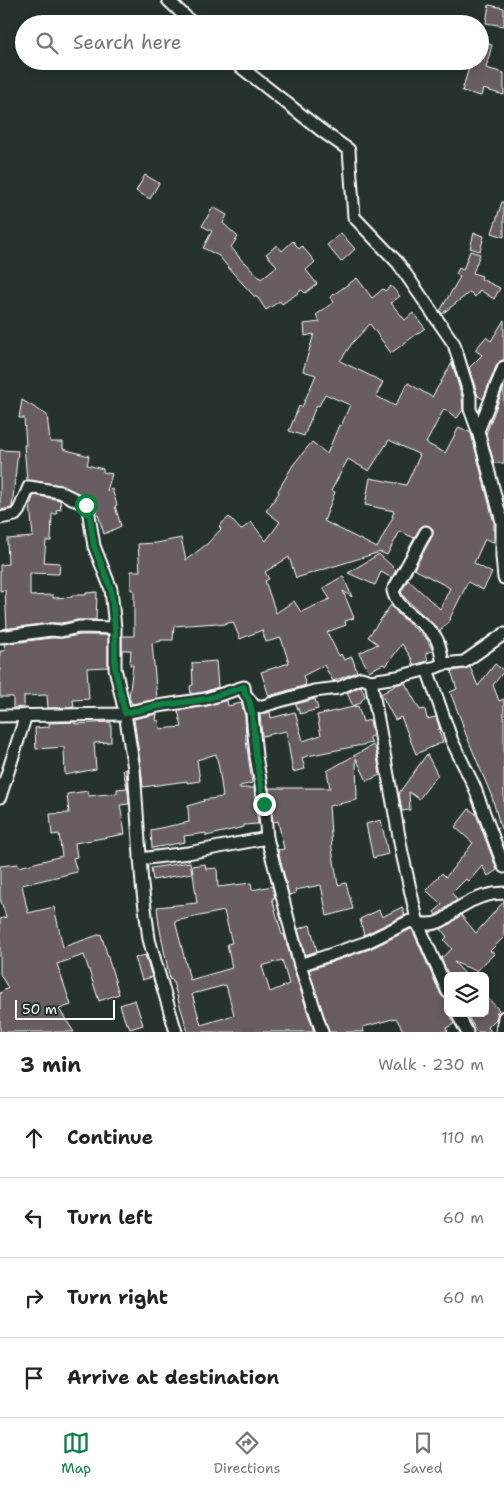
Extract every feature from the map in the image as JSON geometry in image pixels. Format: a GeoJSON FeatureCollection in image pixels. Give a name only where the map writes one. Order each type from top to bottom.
{"type":"FeatureCollection","features":[{"type":"Feature","properties":{"kind":"street"},"geometry":{"type":"LineString","coordinates":[[168,0],[184,15]]}},
{"type":"Feature","properties":{"kind":"street"},"geometry":{"type":"LineString","coordinates":[[244,70],[349,150],[354,217],[398,262],[454,344],[470,396],[470,409],[478,431],[502,522],[504,578]]}},
{"type":"Feature","properties":{"kind":"street"},"geometry":{"type":"LineString","coordinates":[[478,431],[504,367]]}},
{"type":"Feature","properties":{"kind":"street"},"geometry":{"type":"LineString","coordinates":[[0,518],[15,515],[29,487],[60,492],[86,505],[94,546],[111,589],[115,628],[115,668],[125,713],[134,769],[142,885],[149,939],[176,1032]]}},
{"type":"Feature","properties":{"kind":"street"},"geometry":{"type":"LineString","coordinates":[[426,532],[393,591],[395,599],[435,635],[443,664]]}},
{"type":"Feature","properties":{"kind":"street"},"geometry":{"type":"LineString","coordinates":[[0,637],[51,630],[115,628]]}},
{"type":"Feature","properties":{"kind":"street"},"geometry":{"type":"LineString","coordinates":[[0,716],[120,714],[206,699],[244,687],[245,694],[256,708],[314,691],[340,688],[361,678],[371,681],[397,677],[443,664],[464,662],[504,634]]}},
{"type":"Feature","properties":{"kind":"street"},"geometry":{"type":"LineString","coordinates":[[427,670],[452,741],[474,786],[504,867]]}},
{"type":"Feature","properties":{"kind":"street"},"geometry":{"type":"LineString","coordinates":[[371,681],[402,853],[418,924],[444,983]]}},
{"type":"Feature","properties":{"kind":"street"},"geometry":{"type":"LineString","coordinates":[[249,700],[264,804],[266,838],[300,965],[322,1032]]}},
{"type":"Feature","properties":{"kind":"street"},"geometry":{"type":"LineString","coordinates":[[0,798],[26,715]]}},
{"type":"Feature","properties":{"kind":"street"},"geometry":{"type":"LineString","coordinates":[[140,859],[188,853],[266,838]]}},
{"type":"Feature","properties":{"kind":"street"},"geometry":{"type":"LineString","coordinates":[[300,965],[367,942],[410,921],[418,924],[432,924],[441,921],[461,906],[488,894],[504,893]]}},
{"type":"Feature","properties":{"kind":"street"},"geometry":{"type":"LineString","coordinates":[[459,1017],[467,1032]]}},
{"type":"Feature","properties":{"kind":"street"},"geometry":{"type":"LineString","coordinates":[[502,1032],[504,1017]]}},
{"type":"Feature","properties":{"kind":"building"},"geometry":{"type":"Polygon","coordinates":[[[489,5],[504,8],[504,26],[489,24],[489,15],[487,15],[489,5]]]}},
{"type":"Feature","properties":{"kind":"building"},"geometry":{"type":"Polygon","coordinates":[[[489,44],[492,45],[489,56],[489,44]]]}},
{"type":"Feature","properties":{"kind":"building"},"geometry":{"type":"Polygon","coordinates":[[[489,69],[504,73],[504,95],[483,89],[481,96],[462,91],[468,70],[489,69]]]}},
{"type":"Feature","properties":{"kind":"building"},"geometry":{"type":"Polygon","coordinates":[[[145,175],[159,183],[150,199],[136,191],[145,175]]]}},
{"type":"Feature","properties":{"kind":"building"},"geometry":{"type":"Polygon","coordinates":[[[502,202],[504,202],[504,237],[492,233],[502,202]]]}},
{"type":"Feature","properties":{"kind":"building"},"geometry":{"type":"Polygon","coordinates":[[[213,207],[227,215],[223,223],[238,237],[231,247],[261,279],[277,266],[266,254],[277,245],[282,251],[293,241],[299,249],[302,246],[315,262],[306,270],[317,284],[305,293],[302,290],[282,304],[280,301],[266,310],[258,298],[254,296],[219,256],[203,248],[212,231],[202,226],[213,207]]]}},
{"type":"Feature","properties":{"kind":"building"},"geometry":{"type":"Polygon","coordinates":[[[341,233],[355,249],[341,262],[327,245],[341,233]]]}},
{"type":"Feature","properties":{"kind":"building"},"geometry":{"type":"Polygon","coordinates":[[[474,233],[484,236],[480,251],[470,248],[474,233]]]}},
{"type":"Feature","properties":{"kind":"building"},"geometry":{"type":"Polygon","coordinates":[[[470,251],[480,254],[473,273],[482,276],[481,279],[500,288],[494,299],[480,290],[475,297],[470,292],[442,314],[440,311],[460,277],[456,274],[459,268],[463,270],[470,251]]]}},
{"type":"Feature","properties":{"kind":"building"},"geometry":{"type":"Polygon","coordinates":[[[357,278],[372,298],[383,289],[385,291],[391,286],[400,296],[391,303],[405,320],[413,313],[425,328],[391,353],[370,324],[353,342],[340,361],[383,382],[376,396],[395,406],[408,383],[432,397],[452,363],[462,397],[463,410],[457,418],[444,409],[426,443],[445,453],[459,427],[471,433],[494,523],[494,542],[485,539],[474,563],[492,573],[483,590],[468,582],[451,619],[440,631],[401,592],[408,580],[440,609],[450,588],[414,569],[433,535],[433,529],[426,525],[420,528],[414,538],[400,531],[387,555],[380,552],[296,578],[289,557],[265,572],[269,579],[265,581],[276,613],[294,601],[301,612],[330,599],[323,588],[343,576],[352,597],[343,591],[354,618],[345,621],[346,625],[327,632],[339,656],[341,654],[344,660],[352,657],[357,672],[333,681],[324,665],[303,676],[306,685],[269,696],[261,672],[289,663],[281,638],[266,642],[262,630],[240,639],[233,622],[219,625],[218,623],[174,626],[173,640],[161,640],[152,643],[157,699],[132,704],[129,698],[133,665],[130,665],[131,650],[122,650],[122,636],[134,636],[134,590],[131,590],[131,571],[140,571],[138,544],[157,543],[181,538],[186,560],[207,544],[221,529],[219,526],[229,517],[241,530],[251,522],[266,541],[280,522],[266,511],[279,493],[278,491],[293,465],[312,442],[327,454],[339,425],[341,426],[350,405],[325,394],[314,411],[304,436],[289,431],[299,406],[302,407],[316,375],[303,371],[314,334],[305,336],[304,324],[320,322],[316,315],[334,302],[330,297],[357,278]],[[389,440],[369,471],[348,459],[331,491],[335,492],[324,521],[377,548],[393,517],[394,511],[365,505],[370,478],[406,485],[420,455],[389,440]]]}},
{"type":"Feature","properties":{"kind":"building"},"geometry":{"type":"Polygon","coordinates":[[[504,320],[504,360],[497,364],[483,399],[478,396],[469,368],[482,355],[475,350],[486,337],[491,341],[504,320]]]}},
{"type":"Feature","properties":{"kind":"building"},"geometry":{"type":"Polygon","coordinates":[[[504,387],[504,463],[494,463],[486,434],[504,387]]]}},
{"type":"Feature","properties":{"kind":"building"},"geometry":{"type":"Polygon","coordinates":[[[22,400],[47,415],[50,442],[63,442],[63,449],[89,456],[87,465],[103,469],[103,472],[112,474],[107,491],[112,489],[121,526],[104,534],[93,498],[88,498],[61,485],[27,480],[24,418],[19,418],[22,400]]]}},
{"type":"Feature","properties":{"kind":"building"},"geometry":{"type":"Polygon","coordinates":[[[0,450],[18,451],[12,507],[0,510],[0,450]]]}},
{"type":"Feature","properties":{"kind":"building"},"geometry":{"type":"Polygon","coordinates":[[[34,495],[60,500],[61,509],[56,510],[57,514],[52,514],[51,541],[46,541],[44,562],[60,563],[59,574],[30,573],[30,596],[53,595],[53,598],[72,597],[72,595],[86,595],[86,593],[97,592],[96,620],[78,620],[3,629],[7,628],[5,590],[0,591],[0,565],[8,564],[7,539],[33,537],[30,505],[34,495]]]}},
{"type":"Feature","properties":{"kind":"building"},"geometry":{"type":"Polygon","coordinates":[[[379,554],[396,570],[392,578],[381,572],[375,585],[348,573],[379,554]]]}},
{"type":"Feature","properties":{"kind":"building"},"geometry":{"type":"Polygon","coordinates":[[[391,605],[399,615],[427,639],[433,651],[426,653],[428,661],[413,665],[412,659],[402,644],[386,666],[383,664],[369,671],[359,653],[378,644],[368,637],[391,605]]]}},
{"type":"Feature","properties":{"kind":"building"},"geometry":{"type":"Polygon","coordinates":[[[80,635],[108,635],[108,667],[87,668],[89,699],[73,700],[74,707],[48,708],[47,695],[24,696],[24,707],[13,708],[13,697],[0,697],[0,651],[5,651],[4,644],[80,635]]]}},
{"type":"Feature","properties":{"kind":"building"},"geometry":{"type":"Polygon","coordinates":[[[216,661],[218,687],[191,694],[190,686],[193,685],[192,663],[216,661]]]}},
{"type":"Feature","properties":{"kind":"building"},"geometry":{"type":"Polygon","coordinates":[[[495,664],[504,671],[493,685],[499,701],[504,699],[504,829],[501,829],[492,797],[450,692],[457,689],[451,671],[470,667],[478,686],[495,664]]]}},
{"type":"Feature","properties":{"kind":"building"},"geometry":{"type":"Polygon","coordinates":[[[405,683],[420,710],[425,709],[427,719],[436,717],[443,742],[416,754],[401,717],[395,720],[381,694],[398,684],[405,683]]]}},
{"type":"Feature","properties":{"kind":"building"},"geometry":{"type":"Polygon","coordinates":[[[361,686],[365,696],[360,703],[353,706],[347,693],[361,686]]]}},
{"type":"Feature","properties":{"kind":"building"},"geometry":{"type":"Polygon","coordinates":[[[315,699],[318,709],[300,714],[296,704],[315,699]]]}},
{"type":"Feature","properties":{"kind":"building"},"geometry":{"type":"Polygon","coordinates":[[[227,700],[228,706],[241,703],[245,716],[252,783],[240,786],[240,788],[254,788],[258,824],[244,825],[244,827],[206,836],[206,833],[184,836],[185,842],[152,848],[151,830],[189,822],[188,806],[203,800],[223,797],[219,768],[216,754],[197,760],[200,781],[143,787],[134,719],[157,714],[156,720],[159,721],[160,729],[182,727],[178,711],[227,700]]]}},
{"type":"Feature","properties":{"kind":"building"},"geometry":{"type":"Polygon","coordinates":[[[358,706],[363,722],[370,720],[373,736],[369,737],[372,743],[307,756],[302,758],[305,769],[293,772],[286,731],[262,736],[260,715],[270,712],[271,718],[295,712],[303,741],[321,735],[317,715],[358,706]]]}},
{"type":"Feature","properties":{"kind":"building"},"geometry":{"type":"Polygon","coordinates":[[[75,722],[75,724],[111,722],[111,742],[94,743],[96,769],[65,775],[64,747],[36,749],[35,728],[49,727],[49,723],[75,722]]]}},
{"type":"Feature","properties":{"kind":"building"},"geometry":{"type":"Polygon","coordinates":[[[373,745],[376,750],[380,775],[367,781],[356,758],[357,800],[329,806],[332,849],[338,885],[346,883],[353,909],[327,916],[321,885],[295,890],[296,893],[289,895],[278,850],[284,849],[278,821],[273,822],[269,788],[330,788],[327,771],[373,745]]]}},
{"type":"Feature","properties":{"kind":"building"},"geometry":{"type":"Polygon","coordinates":[[[427,754],[438,776],[419,799],[409,792],[410,810],[402,811],[399,793],[427,754]]]}},
{"type":"Feature","properties":{"kind":"building"},"geometry":{"type":"Polygon","coordinates":[[[126,769],[129,804],[120,805],[125,834],[75,843],[77,857],[73,858],[77,872],[22,885],[28,913],[54,907],[63,947],[101,934],[119,994],[99,1001],[84,955],[57,964],[71,1005],[59,1009],[74,1032],[0,1032],[0,993],[8,988],[0,974],[0,919],[6,917],[0,898],[0,866],[18,864],[19,867],[62,856],[59,834],[52,835],[50,814],[69,813],[67,794],[88,791],[89,796],[117,793],[117,789],[127,788],[123,770],[126,769]]]}},
{"type":"Feature","properties":{"kind":"building"},"geometry":{"type":"Polygon","coordinates":[[[469,809],[476,814],[497,870],[488,876],[482,866],[469,881],[466,879],[452,893],[457,900],[436,915],[434,912],[442,905],[426,890],[442,873],[446,877],[473,843],[455,827],[469,809]]]}},
{"type":"Feature","properties":{"kind":"building"},"geometry":{"type":"Polygon","coordinates":[[[381,820],[388,854],[373,858],[366,824],[381,820]]]}},
{"type":"Feature","properties":{"kind":"building"},"geometry":{"type":"Polygon","coordinates":[[[190,862],[192,873],[153,880],[151,868],[190,862]]]}},
{"type":"Feature","properties":{"kind":"building"},"geometry":{"type":"Polygon","coordinates":[[[205,864],[206,869],[217,868],[218,887],[251,883],[252,890],[272,886],[275,898],[272,898],[282,935],[284,934],[314,1032],[187,1032],[172,979],[170,980],[157,907],[197,903],[192,866],[205,864]],[[224,911],[175,921],[190,980],[232,968],[227,944],[232,943],[224,911]],[[282,960],[262,966],[270,992],[289,984],[282,960]],[[226,985],[192,994],[201,1025],[234,1015],[226,985]]]}},
{"type":"Feature","properties":{"kind":"building"},"geometry":{"type":"Polygon","coordinates":[[[504,901],[504,937],[490,951],[495,953],[476,971],[454,962],[463,972],[447,972],[441,958],[452,949],[444,940],[447,937],[441,929],[461,915],[476,933],[504,901]]]}},
{"type":"Feature","properties":{"kind":"building"},"geometry":{"type":"Polygon","coordinates":[[[402,907],[405,915],[364,935],[360,919],[379,910],[382,917],[402,907]]]}},
{"type":"Feature","properties":{"kind":"building"},"geometry":{"type":"Polygon","coordinates":[[[310,925],[317,951],[305,955],[298,929],[310,925]]]}},
{"type":"Feature","properties":{"kind":"building"},"geometry":{"type":"Polygon","coordinates":[[[412,929],[444,998],[444,1017],[451,1017],[454,1024],[446,1028],[448,1032],[404,1032],[396,1018],[363,1027],[364,1032],[329,1032],[309,970],[370,949],[412,929]]]}},
{"type":"Feature","properties":{"kind":"building"},"geometry":{"type":"Polygon","coordinates":[[[145,955],[152,977],[142,980],[135,958],[145,955]]]}},
{"type":"Feature","properties":{"kind":"building"},"geometry":{"type":"Polygon","coordinates":[[[489,999],[499,1010],[496,1013],[498,1013],[496,1019],[488,1027],[491,1032],[477,1032],[468,1017],[489,1017],[489,999]]]}},
{"type":"Feature","properties":{"kind":"building"},"geometry":{"type":"Polygon","coordinates":[[[135,1000],[143,1025],[130,1029],[128,1023],[126,1024],[120,1005],[135,1000]]]}},
{"type":"Feature","properties":{"kind":"route"},"geometry":{"type":"LineString","coordinates":[[86,505],[96,555],[111,589],[115,628],[115,668],[125,713],[206,699],[244,687],[252,713],[256,756],[264,804]]}}]}
